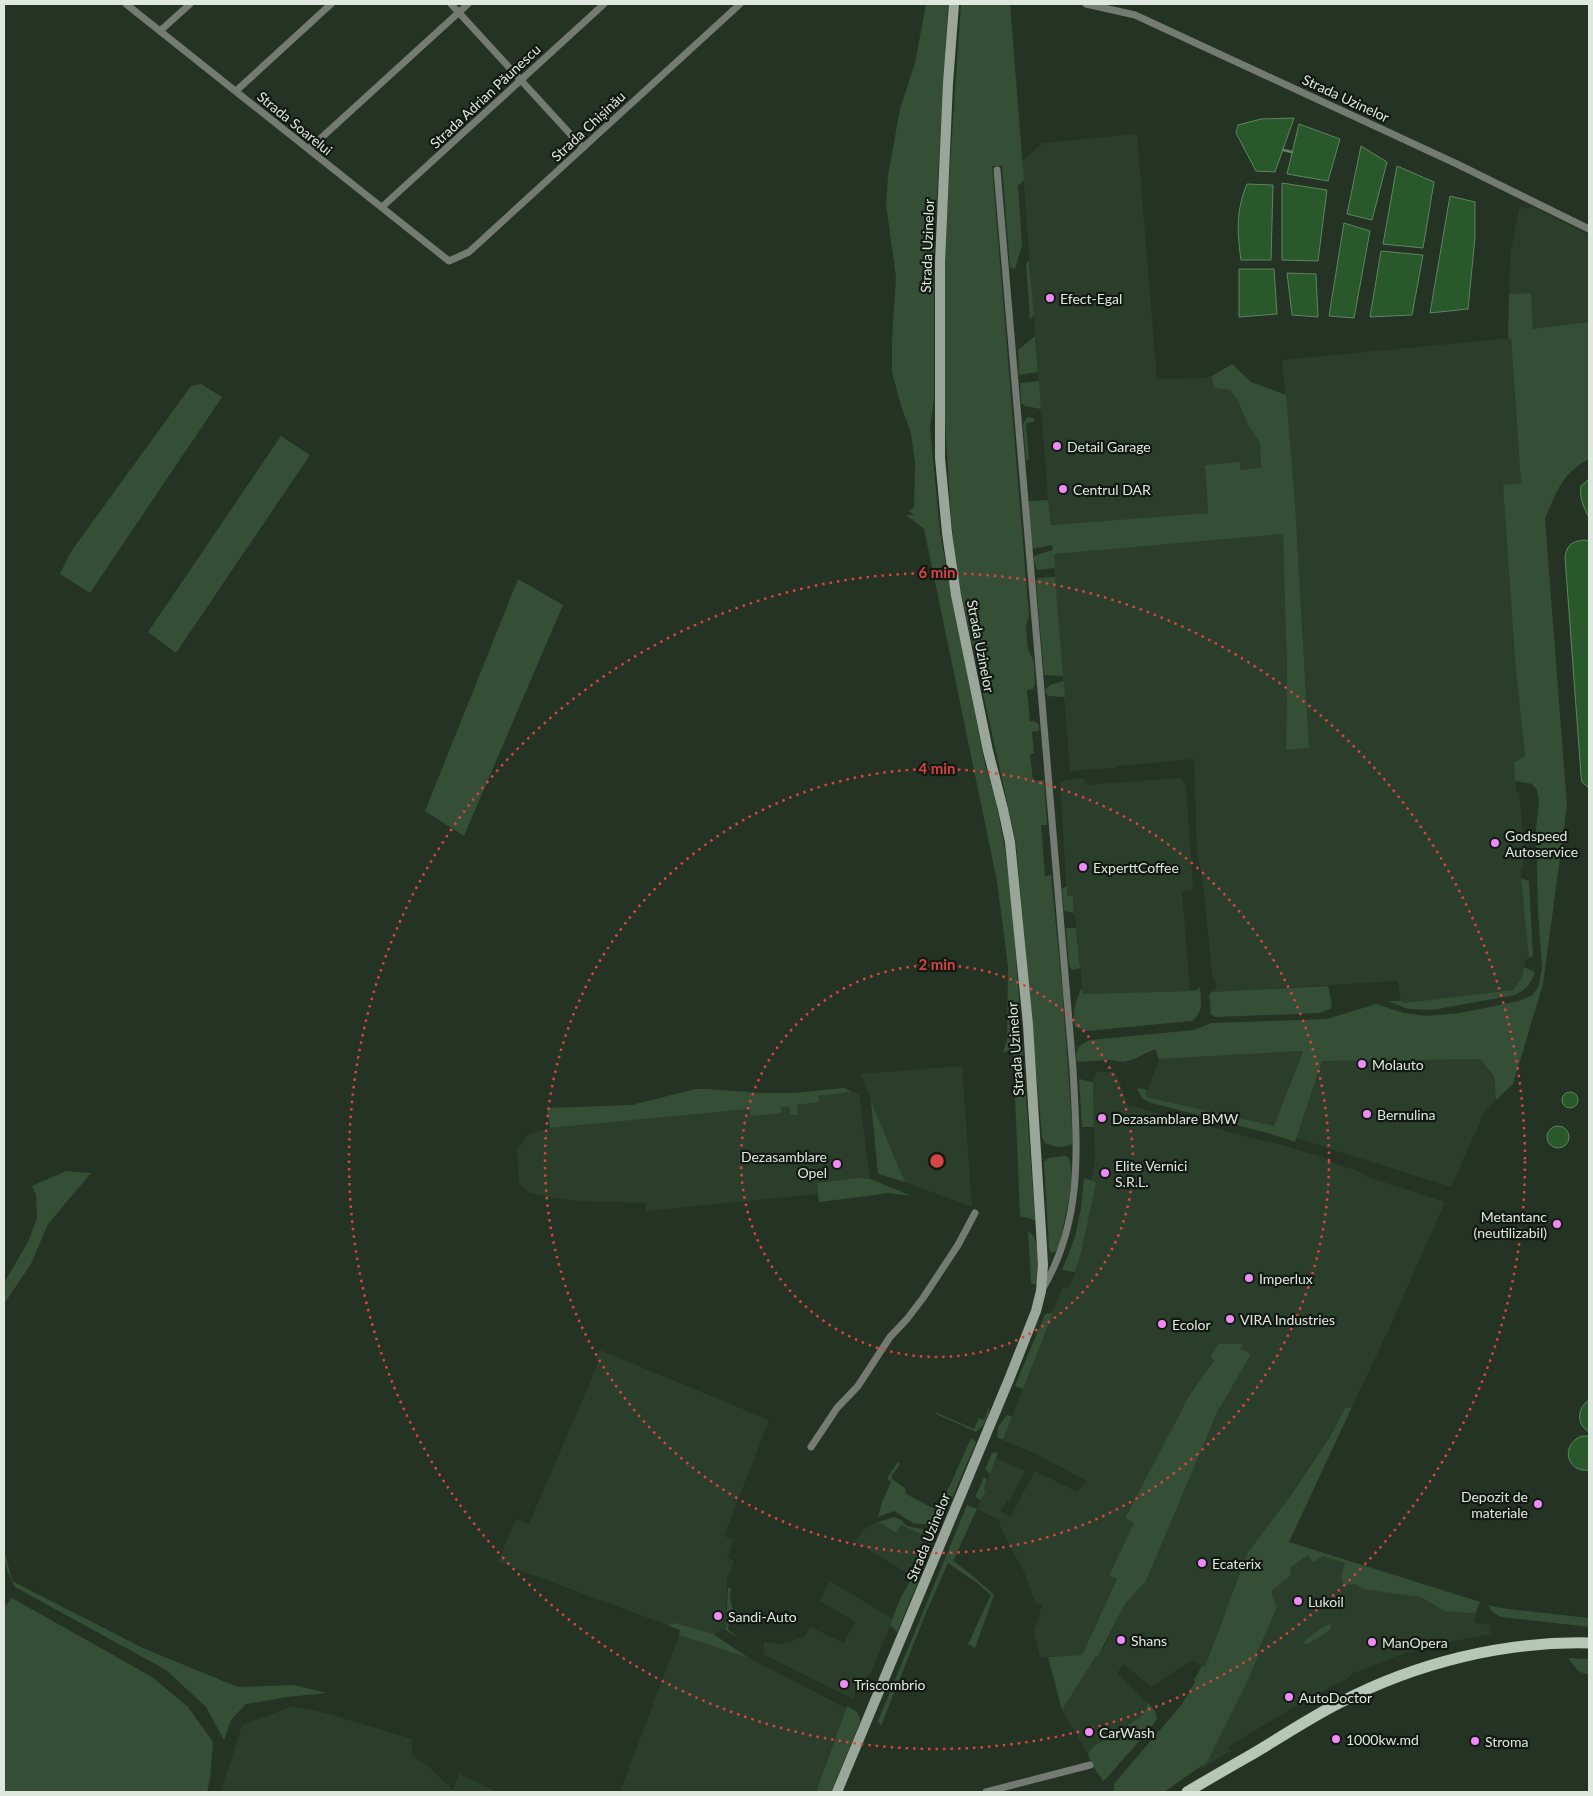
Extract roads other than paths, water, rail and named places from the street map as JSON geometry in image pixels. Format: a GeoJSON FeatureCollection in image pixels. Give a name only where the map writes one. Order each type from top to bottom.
{"type":"FeatureCollection","features":[{"type":"Feature","properties":{"kind":"main road"},"geometry":{"type":"LineString","coordinates":[[1187,1792],[1341,1702],[1416,1670],[1465,1656],[1507,1649],[1551,1643],[1589,1644]]}},
{"type":"Feature","properties":{"kind":"street","name":"Strada Soarelui"},"geometry":{"type":"LineString","coordinates":[[126,4],[449,261]]}},
{"type":"Feature","properties":{"kind":"street"},"geometry":{"type":"LineString","coordinates":[[160,31],[190,4]]}},
{"type":"Feature","properties":{"kind":"street"},"geometry":{"type":"LineString","coordinates":[[236,91],[332,4]]}},
{"type":"Feature","properties":{"kind":"street"},"geometry":{"type":"LineString","coordinates":[[451,4],[583,148]]}},
{"type":"Feature","properties":{"kind":"street"},"geometry":{"type":"LineString","coordinates":[[309,149],[468,4]]}},
{"type":"Feature","properties":{"kind":"street","name":"Strada Adrian Păunescu"},"geometry":{"type":"LineString","coordinates":[[382,207],[604,4]]}},
{"type":"Feature","properties":{"kind":"street","name":"Strada Chișinău"},"geometry":{"type":"LineString","coordinates":[[449,261],[467,253],[740,4]]}},
{"type":"Feature","properties":{"kind":"street","name":"Strada Uzinelor"},"geometry":{"type":"LineString","coordinates":[[954,4],[948,83],[940,262],[940,458],[948,540],[956,595],[988,752],[1010,842],[1028,1030],[1043,1265],[1042,1291]]}},
{"type":"Feature","properties":{"kind":"street","name":"Strada Uzinelor"},"geometry":{"type":"LineString","coordinates":[[1086,4],[1135,15],[1457,164],[1589,229]]}},
{"type":"Feature","properties":{"kind":"street","name":"Strada Uzinelor"},"geometry":{"type":"LineString","coordinates":[[837,1792],[1010,1377],[1042,1291],[1054,1271],[1069,1227],[1076,1176],[1072,1061],[997,170]]}},
{"type":"Feature","properties":{"kind":"street"},"geometry":{"type":"LineString","coordinates":[[811,1447],[837,1408],[858,1386],[890,1337],[923,1298],[958,1245],[975,1213]]}},
{"type":"Feature","properties":{"kind":"street"},"geometry":{"type":"LineString","coordinates":[[986,1792],[1090,1765]]}},
{"type":"Feature","properties":{"kind":"waterway"},"geometry":{"type":"LineString","coordinates":[[1283,150],[1292,152]]}},
{"type":"Feature","properties":{"kind":"place","name":"Efect-Egal"},"geometry":{"type":"Point","coordinates":[1050,298]}},
{"type":"Feature","properties":{"kind":"place","name":"Detail Garage"},"geometry":{"type":"Point","coordinates":[1057,446]}},
{"type":"Feature","properties":{"kind":"place","name":"Centrul DAR"},"geometry":{"type":"Point","coordinates":[1063,489]}},
{"type":"Feature","properties":{"kind":"place","name":"Godspeed Autoservice"},"geometry":{"type":"Point","coordinates":[1495,843]}},
{"type":"Feature","properties":{"kind":"place","name":"ExperttCoffee"},"geometry":{"type":"Point","coordinates":[1083,867]}},
{"type":"Feature","properties":{"kind":"place","name":"Molauto"},"geometry":{"type":"Point","coordinates":[1362,1064]}},
{"type":"Feature","properties":{"kind":"place","name":"Bernulina"},"geometry":{"type":"Point","coordinates":[1367,1114]}},
{"type":"Feature","properties":{"kind":"place","name":"Dezasamblare BMW"},"geometry":{"type":"Point","coordinates":[1102,1118]}},
{"type":"Feature","properties":{"kind":"place","name":"Dezasamblare Opel"},"geometry":{"type":"Point","coordinates":[837,1164]}},
{"type":"Feature","properties":{"kind":"place","name":"Elite Vernici S.R.L."},"geometry":{"type":"Point","coordinates":[1105,1173]}},
{"type":"Feature","properties":{"kind":"place","name":"Metantanc (neutilizabil)"},"geometry":{"type":"Point","coordinates":[1557,1224]}},
{"type":"Feature","properties":{"kind":"place","name":"Imperlux"},"geometry":{"type":"Point","coordinates":[1249,1278]}},
{"type":"Feature","properties":{"kind":"place","name":"VIRA Industries"},"geometry":{"type":"Point","coordinates":[1230,1319]}},
{"type":"Feature","properties":{"kind":"place","name":"Ecolor"},"geometry":{"type":"Point","coordinates":[1162,1324]}},
{"type":"Feature","properties":{"kind":"place","name":"Depozit de materiale"},"geometry":{"type":"Point","coordinates":[1538,1504]}},
{"type":"Feature","properties":{"kind":"place","name":"Ecaterix"},"geometry":{"type":"Point","coordinates":[1202,1563]}},
{"type":"Feature","properties":{"kind":"place","name":"Lukoil"},"geometry":{"type":"Point","coordinates":[1298,1601]}},
{"type":"Feature","properties":{"kind":"place","name":"Sandi-Auto"},"geometry":{"type":"Point","coordinates":[718,1616]}},
{"type":"Feature","properties":{"kind":"place","name":"Shans"},"geometry":{"type":"Point","coordinates":[1121,1640]}},
{"type":"Feature","properties":{"kind":"place","name":"ManOpera"},"geometry":{"type":"Point","coordinates":[1372,1642]}},
{"type":"Feature","properties":{"kind":"place","name":"Triscombrio"},"geometry":{"type":"Point","coordinates":[844,1684]}},
{"type":"Feature","properties":{"kind":"place","name":"AutoDoctor"},"geometry":{"type":"Point","coordinates":[1289,1697]}},
{"type":"Feature","properties":{"kind":"place","name":"CarWash"},"geometry":{"type":"Point","coordinates":[1089,1732]}},
{"type":"Feature","properties":{"kind":"place","name":"1000kw.md"},"geometry":{"type":"Point","coordinates":[1336,1739]}},
{"type":"Feature","properties":{"kind":"place","name":"Stroma"},"geometry":{"type":"Point","coordinates":[1475,1741]}}]}
